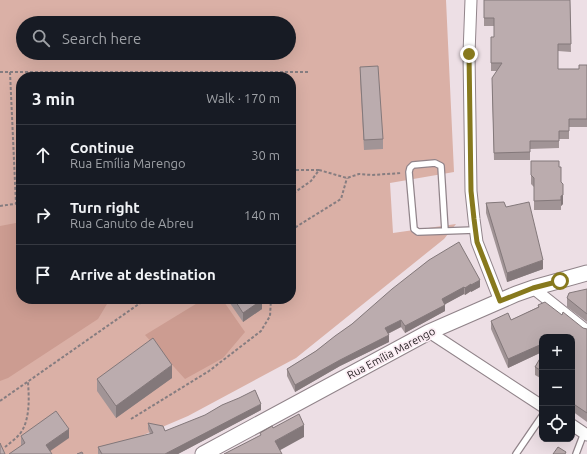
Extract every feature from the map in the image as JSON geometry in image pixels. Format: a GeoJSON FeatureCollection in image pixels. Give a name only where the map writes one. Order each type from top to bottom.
{"type":"FeatureCollection","features":[{"type":"Feature","properties":{"kind":"main road","name":"Rua Emília Marengo"},"geometry":{"type":"LineString","coordinates":[[203,454],[429,332],[533,288],[587,272]]}},
{"type":"Feature","properties":{"kind":"street"},"geometry":{"type":"LineString","coordinates":[[471,0],[469,54],[471,191],[477,242],[500,301]]}},
{"type":"Feature","properties":{"kind":"street"},"geometry":{"type":"LineString","coordinates":[[533,288],[587,331]]}},
{"type":"Feature","properties":{"kind":"street"},"geometry":{"type":"LineString","coordinates":[[429,332],[539,404]]}},
{"type":"Feature","properties":{"kind":"street"},"geometry":{"type":"LineString","coordinates":[[575,427],[586,434]]}},
{"type":"Feature","properties":{"kind":"lane"},"geometry":{"type":"LineString","coordinates":[[445,231],[441,166],[435,163],[413,165],[409,172],[414,229],[418,232],[475,230]]}},
{"type":"Feature","properties":{"kind":"lane"},"geometry":{"type":"LineString","coordinates":[[516,454],[539,420]]}},
{"type":"Feature","properties":{"kind":"lane"},"geometry":{"type":"LineString","coordinates":[[576,454],[586,434]]}},
{"type":"Feature","properties":{"kind":"path"},"geometry":{"type":"LineString","coordinates":[[0,72],[310,72]]}},
{"type":"Feature","properties":{"kind":"path"},"geometry":{"type":"LineString","coordinates":[[0,206],[16,204],[10,72]]}},
{"type":"Feature","properties":{"kind":"path"},"geometry":{"type":"LineString","coordinates":[[296,170],[319,170],[347,178],[359,174],[372,175],[409,172]]}},
{"type":"Feature","properties":{"kind":"path"},"geometry":{"type":"LineString","coordinates":[[296,192],[311,181],[319,170]]}},
{"type":"Feature","properties":{"kind":"path"},"geometry":{"type":"LineString","coordinates":[[296,227],[341,198],[347,178]]}},
{"type":"Feature","properties":{"kind":"path"},"geometry":{"type":"LineString","coordinates":[[0,401],[139,304]]}},
{"type":"Feature","properties":{"kind":"path"},"geometry":{"type":"LineString","coordinates":[[132,419],[209,371],[261,331],[270,316],[271,304]]}},
{"type":"Feature","properties":{"kind":"path"},"geometry":{"type":"LineString","coordinates":[[4,447],[14,440],[23,430],[29,398],[28,382]]}},
{"type":"Feature","properties":{"kind":"shaded area"},"geometry":{"type":"Polygon","coordinates":[[[0,0],[446,0],[454,172],[390,183],[393,233],[456,224],[444,239],[296,358],[188,416],[99,454],[0,454],[0,0]]]}},
{"type":"Feature","properties":{"kind":"shaded area"},"geometry":{"type":"Polygon","coordinates":[[[16,223],[16,304],[107,304],[98,319],[8,378],[0,381],[0,226],[16,223]]]}},
{"type":"Feature","properties":{"kind":"shaded area"},"geometry":{"type":"Polygon","coordinates":[[[196,304],[225,304],[245,332],[223,358],[185,379],[145,335],[196,304]]]}},
{"type":"Feature","properties":{"kind":"building"},"geometry":{"type":"Polygon","coordinates":[[[484,0],[570,0],[571,44],[558,44],[558,69],[579,69],[579,65],[587,65],[587,119],[569,119],[569,131],[559,131],[559,141],[530,141],[530,152],[494,153],[492,78],[502,63],[491,63],[491,37],[494,37],[494,18],[484,18],[484,0]]]}},
{"type":"Feature","properties":{"kind":"building"},"geometry":{"type":"Polygon","coordinates":[[[378,66],[383,139],[364,140],[360,67],[378,66]]]}},
{"type":"Feature","properties":{"kind":"building"},"geometry":{"type":"Polygon","coordinates":[[[531,161],[559,161],[559,167],[561,167],[561,182],[563,184],[563,195],[561,196],[561,200],[534,201],[534,178],[531,175],[531,161]]]}},
{"type":"Feature","properties":{"kind":"building"},"geometry":{"type":"Polygon","coordinates":[[[504,202],[506,207],[529,202],[543,260],[507,273],[486,203],[504,202]]]}},
{"type":"Feature","properties":{"kind":"building"},"geometry":{"type":"Polygon","coordinates":[[[459,242],[480,280],[442,299],[445,305],[405,326],[401,320],[385,328],[389,335],[295,385],[287,369],[316,351],[352,324],[392,289],[429,260],[459,242]]]}},
{"type":"Feature","properties":{"kind":"building"},"geometry":{"type":"Polygon","coordinates":[[[587,289],[587,314],[567,298],[569,293],[587,289]]]}},
{"type":"Feature","properties":{"kind":"building"},"geometry":{"type":"Polygon","coordinates":[[[545,302],[562,315],[563,312],[583,328],[587,329],[587,413],[575,405],[575,334],[539,334],[539,345],[508,359],[491,321],[508,313],[511,320],[539,307],[538,305],[545,302]]]}},
{"type":"Feature","properties":{"kind":"building"},"geometry":{"type":"Polygon","coordinates":[[[237,304],[256,304],[243,313],[237,304]]]}},
{"type":"Feature","properties":{"kind":"building"},"geometry":{"type":"Polygon","coordinates":[[[153,338],[172,365],[116,406],[97,379],[153,338]]]}},
{"type":"Feature","properties":{"kind":"building"},"geometry":{"type":"Polygon","coordinates":[[[539,360],[539,369],[535,367],[539,360]]]}},
{"type":"Feature","properties":{"kind":"building"},"geometry":{"type":"Polygon","coordinates":[[[255,390],[261,404],[165,454],[102,454],[98,447],[153,433],[148,423],[163,426],[165,431],[205,415],[222,405],[255,390]]]}},
{"type":"Feature","properties":{"kind":"building"},"geometry":{"type":"Polygon","coordinates":[[[56,411],[69,429],[46,445],[52,454],[9,454],[25,443],[21,436],[56,411]]]}},
{"type":"Feature","properties":{"kind":"building"},"geometry":{"type":"Polygon","coordinates":[[[299,414],[304,425],[275,441],[282,454],[224,454],[261,435],[260,433],[272,426],[273,428],[299,414]]]}},
{"type":"Feature","properties":{"kind":"building"},"geometry":{"type":"Polygon","coordinates":[[[0,443],[5,454],[0,454],[0,443]]]}},
{"type":"Feature","properties":{"kind":"building"},"geometry":{"type":"Polygon","coordinates":[[[558,447],[566,452],[565,454],[553,454],[558,447]]]}},
{"type":"Feature","properties":{"kind":"route"},"geometry":{"type":"LineString","coordinates":[[469,54],[471,191],[474,219],[477,242],[500,301],[533,288],[560,281]]}}]}
